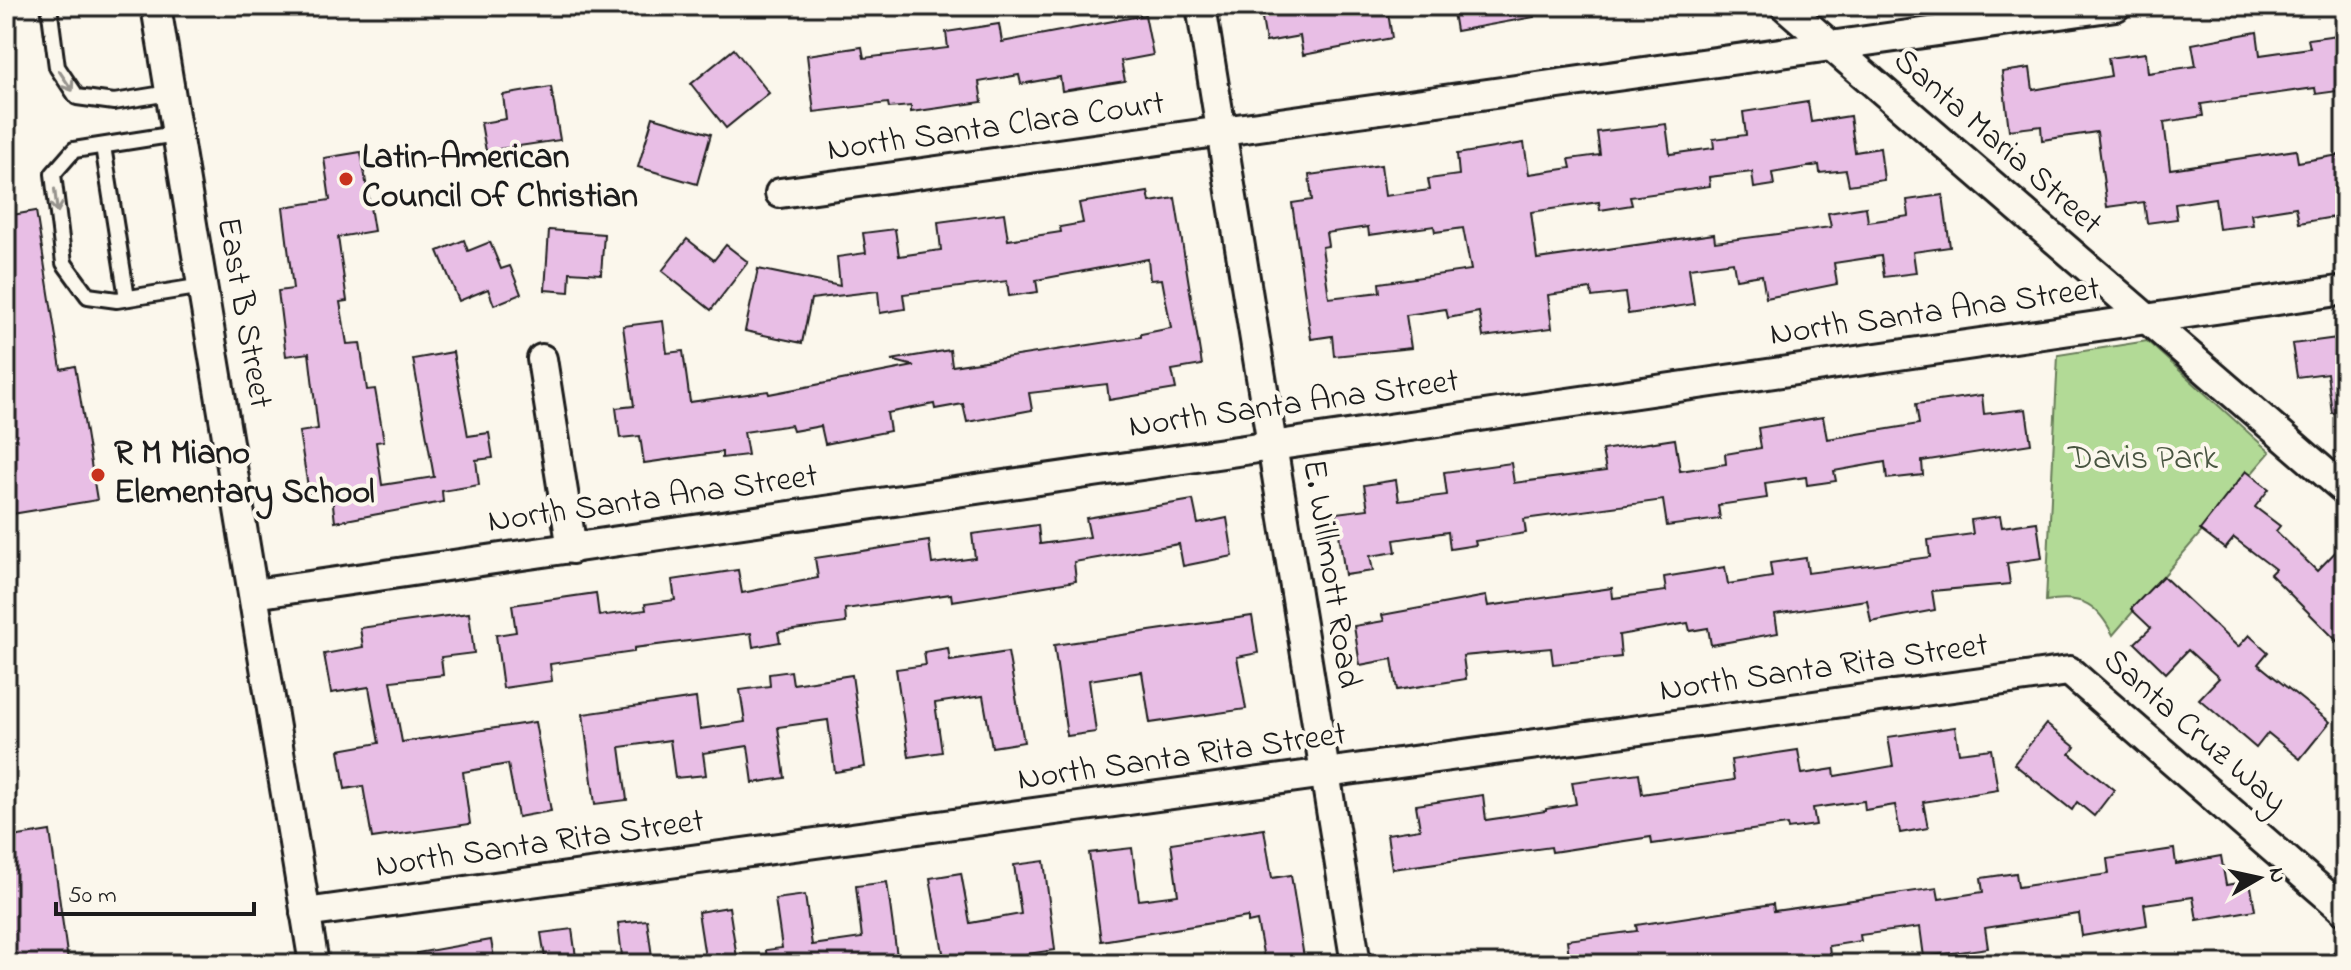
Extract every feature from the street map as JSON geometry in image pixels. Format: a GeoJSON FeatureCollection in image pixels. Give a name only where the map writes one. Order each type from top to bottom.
{"type":"FeatureCollection","features":[{"type":"Feature","properties":{"kind":"street","name":"East B Street"},"geometry":{"type":"LineString","coordinates":[[156,6],[314,964]]}},
{"type":"Feature","properties":{"kind":"street","name":"E. Willmott Road"},"geometry":{"type":"LineString","coordinates":[[1201,6],[1356,964]]}},
{"type":"Feature","properties":{"kind":"street","name":"Santa Maria Street"},"geometry":{"type":"LineString","coordinates":[[1785,6],[2345,490]]}},
{"type":"Feature","properties":{"kind":"street","name":"North Santa Clara Court"},"geometry":{"type":"LineString","coordinates":[[780,193],[1221,134],[2116,6]]}},
{"type":"Feature","properties":{"kind":"street","name":"North Santa Ana Street"},"geometry":{"type":"LineString","coordinates":[[254,594],[2345,290]]}},
{"type":"Feature","properties":{"kind":"street"},"geometry":{"type":"LineString","coordinates":[[542,359],[572,549]]}},
{"type":"Feature","properties":{"kind":"street","name":"North Santa Rita Street"},"geometry":{"type":"LineString","coordinates":[[305,913],[2069,671]]}},
{"type":"Feature","properties":{"kind":"street","name":"Santa Cruz Way"},"geometry":{"type":"LineString","coordinates":[[2069,671],[2345,911]]}},
{"type":"Feature","properties":{"kind":"lane"},"geometry":{"type":"LineString","coordinates":[[49,6],[57,67],[77,97],[114,102],[169,93]]}},
{"type":"Feature","properties":{"kind":"lane"},"geometry":{"type":"LineString","coordinates":[[176,134],[74,150],[53,174],[64,263],[88,296],[127,298],[203,286]]}},
{"type":"Feature","properties":{"kind":"lane"},"geometry":{"type":"LineString","coordinates":[[103,146],[127,298]]}},
{"type":"Feature","properties":{"kind":"green space","name":"Davis Park"},"geometry":{"type":"Polygon","coordinates":[[[2147,341],[2270,452],[2113,635],[2101,616],[2087,604],[2070,599],[2046,601],[2058,355],[2147,341]]]}},
{"type":"Feature","properties":{"kind":"building"},"geometry":{"type":"Polygon","coordinates":[[[1260,6],[1387,6],[1392,38],[1303,55],[1300,36],[1266,42],[1260,6]]]}},
{"type":"Feature","properties":{"kind":"building"},"geometry":{"type":"Polygon","coordinates":[[[1452,6],[1533,6],[1534,17],[1456,31],[1452,6]]]}},
{"type":"Feature","properties":{"kind":"building"},"geometry":{"type":"Polygon","coordinates":[[[1145,15],[1153,55],[1121,61],[1125,81],[1062,91],[1060,77],[1021,84],[1019,75],[979,82],[982,102],[911,112],[911,106],[889,108],[888,103],[814,112],[807,55],[862,47],[864,58],[948,48],[946,32],[999,24],[1002,42],[1145,15]]]}},
{"type":"Feature","properties":{"kind":"building"},"geometry":{"type":"Polygon","coordinates":[[[2257,32],[2260,55],[2310,48],[2308,39],[2345,34],[2345,90],[2316,94],[2315,88],[2201,104],[2203,116],[2164,122],[2170,169],[2296,150],[2298,162],[2345,154],[2345,215],[2299,223],[2296,207],[2251,214],[2253,225],[2219,229],[2215,198],[2175,204],[2177,219],[2147,223],[2144,202],[2107,207],[2097,132],[2042,140],[2041,126],[2009,130],[2002,72],[2030,68],[2033,90],[2111,76],[2108,58],[2146,53],[2148,73],[2196,66],[2192,44],[2257,32]]]}},
{"type":"Feature","properties":{"kind":"building"},"geometry":{"type":"Polygon","coordinates":[[[734,49],[769,93],[726,128],[691,84],[734,49]]]}},
{"type":"Feature","properties":{"kind":"building"},"geometry":{"type":"Polygon","coordinates":[[[551,87],[560,140],[486,151],[481,123],[506,119],[503,95],[551,87]]]}},
{"type":"Feature","properties":{"kind":"building"},"geometry":{"type":"Polygon","coordinates":[[[1808,102],[1811,122],[1850,116],[1855,152],[1880,148],[1884,180],[1849,185],[1846,170],[1820,173],[1819,165],[1772,173],[1774,185],[1754,188],[1752,172],[1709,177],[1710,186],[1630,197],[1632,205],[1600,210],[1599,202],[1531,212],[1537,259],[1714,234],[1715,242],[1831,227],[1828,213],[1866,207],[1868,222],[1909,216],[1907,200],[1943,195],[1950,247],[1913,252],[1916,273],[1884,277],[1881,256],[1834,263],[1837,284],[1766,298],[1762,275],[1736,279],[1733,262],[1689,268],[1694,304],[1628,314],[1625,293],[1592,297],[1591,289],[1548,295],[1552,328],[1483,337],[1479,312],[1448,318],[1446,309],[1406,315],[1411,348],[1334,356],[1332,336],[1311,339],[1292,203],[1312,200],[1309,175],[1381,165],[1385,196],[1430,190],[1428,179],[1459,175],[1457,154],[1524,143],[1529,174],[1571,168],[1569,159],[1600,155],[1597,132],[1666,124],[1670,154],[1714,148],[1713,139],[1746,135],[1743,112],[1808,102]],[[1434,226],[1369,235],[1368,227],[1326,233],[1328,246],[1322,247],[1329,298],[1380,292],[1379,283],[1471,270],[1463,228],[1435,232],[1434,226]]]}},
{"type":"Feature","properties":{"kind":"building"},"geometry":{"type":"Polygon","coordinates":[[[653,117],[711,134],[697,184],[638,167],[653,117]]]}},
{"type":"Feature","properties":{"kind":"building"},"geometry":{"type":"Polygon","coordinates":[[[361,152],[374,231],[338,237],[347,301],[340,302],[347,344],[360,343],[367,390],[375,389],[384,441],[376,442],[382,485],[434,477],[413,359],[453,352],[468,436],[489,433],[493,458],[476,460],[479,485],[442,491],[443,502],[335,522],[332,496],[310,499],[299,432],[318,429],[309,353],[286,356],[278,291],[293,289],[283,207],[330,200],[324,158],[361,152]]]}},
{"type":"Feature","properties":{"kind":"building"},"geometry":{"type":"Polygon","coordinates":[[[1148,192],[1150,202],[1175,198],[1202,365],[1172,370],[1176,389],[1109,400],[1107,384],[1029,393],[1032,410],[967,422],[963,404],[935,409],[934,404],[887,413],[890,431],[825,444],[821,426],[793,431],[791,425],[744,432],[748,455],[722,458],[722,452],[644,463],[640,436],[620,438],[616,408],[634,406],[623,326],[663,321],[667,353],[683,351],[690,402],[768,391],[769,394],[914,366],[891,360],[950,350],[952,366],[1141,337],[1141,334],[1171,328],[1162,279],[1150,280],[1148,259],[1036,280],[1038,292],[1009,296],[1007,281],[903,294],[905,309],[880,313],[878,291],[811,299],[802,343],[745,331],[758,269],[840,286],[837,257],[866,253],[863,233],[895,229],[899,256],[941,250],[938,222],[1004,213],[1008,240],[1061,232],[1060,227],[1083,223],[1079,203],[1148,192]]]}},
{"type":"Feature","properties":{"kind":"building"},"geometry":{"type":"Polygon","coordinates":[[[36,211],[61,369],[75,366],[97,500],[6,515],[6,216],[36,211]]]}},
{"type":"Feature","properties":{"kind":"building"},"geometry":{"type":"Polygon","coordinates":[[[549,230],[604,234],[601,274],[570,272],[569,292],[545,290],[549,230]]]}},
{"type":"Feature","properties":{"kind":"building"},"geometry":{"type":"Polygon","coordinates":[[[687,239],[714,260],[726,245],[748,262],[711,310],[662,271],[687,239]]]}},
{"type":"Feature","properties":{"kind":"building"},"geometry":{"type":"Polygon","coordinates":[[[464,240],[468,251],[490,242],[501,269],[510,266],[521,294],[494,305],[488,289],[459,301],[438,251],[464,240]]]}},
{"type":"Feature","properties":{"kind":"building"},"geometry":{"type":"Polygon","coordinates":[[[2345,337],[2345,412],[2332,413],[2327,373],[2297,377],[2292,344],[2345,337]]]}},
{"type":"Feature","properties":{"kind":"building"},"geometry":{"type":"Polygon","coordinates":[[[1982,395],[1984,414],[2026,409],[2031,444],[1922,461],[1923,475],[1887,479],[1885,462],[1834,471],[1836,481],[1807,485],[1806,477],[1765,483],[1767,498],[1718,505],[1720,519],[1667,526],[1663,500],[1524,519],[1526,533],[1475,541],[1476,545],[1450,549],[1448,532],[1394,540],[1396,552],[1370,556],[1373,571],[1345,575],[1336,513],[1368,509],[1364,485],[1396,480],[1399,501],[1447,495],[1444,472],[1511,463],[1514,483],[1606,471],[1602,450],[1675,439],[1680,471],[1726,464],[1725,454],[1761,448],[1758,428],[1823,417],[1827,439],[1919,424],[1916,404],[1982,395]]]}},
{"type":"Feature","properties":{"kind":"building"},"geometry":{"type":"Polygon","coordinates":[[[2246,471],[2269,489],[2255,507],[2280,526],[2276,531],[2317,571],[2345,542],[2345,649],[2270,574],[2275,569],[2234,538],[2225,549],[2200,530],[2246,471]]]}},
{"type":"Feature","properties":{"kind":"building"},"geometry":{"type":"Polygon","coordinates":[[[1193,500],[1198,524],[1227,518],[1233,556],[1183,566],[1179,544],[1074,562],[1076,581],[952,601],[951,594],[845,609],[846,623],[778,632],[780,642],[753,647],[751,633],[634,648],[634,652],[550,664],[552,681],[503,688],[496,635],[516,632],[512,605],[596,593],[599,616],[646,610],[645,604],[675,600],[672,580],[738,570],[742,593],[818,578],[815,558],[929,541],[932,564],[975,558],[972,534],[1038,525],[1040,544],[1090,537],[1086,518],[1193,500]]]}},
{"type":"Feature","properties":{"kind":"building"},"geometry":{"type":"Polygon","coordinates":[[[2000,516],[2002,527],[2037,522],[2042,558],[2007,563],[2010,584],[1932,591],[1935,610],[1871,622],[1867,600],[1813,608],[1775,614],[1778,633],[1711,645],[1708,628],[1690,631],[1688,623],[1619,635],[1621,657],[1553,664],[1551,648],[1463,656],[1466,679],[1397,690],[1392,659],[1360,665],[1354,626],[1384,621],[1382,615],[1486,596],[1488,606],[1612,588],[1613,598],[1666,591],[1664,577],[1725,567],[1728,584],[1772,577],[1770,563],[1806,558],[1808,573],[1930,557],[1928,540],[1973,534],[1971,520],[2000,516]]]}},
{"type":"Feature","properties":{"kind":"building"},"geometry":{"type":"Polygon","coordinates":[[[2163,576],[2238,647],[2249,635],[2268,652],[2258,664],[2330,722],[2300,759],[2268,733],[2256,748],[2199,699],[2219,678],[2188,650],[2166,673],[2135,643],[2151,628],[2131,609],[2163,576]]]}},
{"type":"Feature","properties":{"kind":"building"},"geometry":{"type":"Polygon","coordinates":[[[469,613],[474,653],[441,657],[443,675],[391,681],[402,742],[535,722],[551,811],[518,817],[508,764],[463,772],[470,824],[372,838],[363,786],[345,789],[339,750],[379,743],[369,687],[331,693],[324,654],[363,647],[360,628],[469,613]]]}},
{"type":"Feature","properties":{"kind":"building"},"geometry":{"type":"Polygon","coordinates":[[[1252,616],[1258,653],[1237,657],[1246,709],[1150,723],[1142,672],[1089,680],[1096,732],[1067,736],[1054,645],[1252,616]]]}},
{"type":"Feature","properties":{"kind":"building"},"geometry":{"type":"Polygon","coordinates":[[[948,648],[950,661],[1008,652],[1024,742],[992,747],[983,696],[935,703],[942,752],[909,757],[896,669],[926,665],[924,652],[948,648]]]}},
{"type":"Feature","properties":{"kind":"building"},"geometry":{"type":"Polygon","coordinates":[[[791,671],[793,684],[852,675],[865,767],[835,772],[828,720],[778,727],[785,778],[753,783],[748,746],[703,753],[706,775],[675,778],[670,740],[620,747],[627,800],[595,804],[583,714],[696,698],[700,729],[745,722],[740,690],[770,686],[769,674],[791,671]]]}},
{"type":"Feature","properties":{"kind":"building"},"geometry":{"type":"Polygon","coordinates":[[[2046,724],[2075,747],[2070,754],[2114,790],[2094,816],[2077,802],[2072,810],[2014,764],[2046,724]]]}},
{"type":"Feature","properties":{"kind":"building"},"geometry":{"type":"Polygon","coordinates":[[[1955,727],[1959,753],[1991,749],[1998,790],[1923,802],[1928,828],[1900,833],[1895,805],[1865,810],[1864,801],[1813,808],[1816,825],[1788,829],[1787,825],[1652,844],[1651,837],[1552,852],[1551,847],[1392,869],[1387,834],[1420,829],[1416,805],[1483,795],[1486,820],[1576,804],[1572,782],[1639,773],[1642,794],[1734,780],[1731,760],[1798,750],[1802,774],[1834,769],[1835,776],[1893,766],[1888,737],[1955,727]]]}},
{"type":"Feature","properties":{"kind":"building"},"geometry":{"type":"Polygon","coordinates":[[[1264,829],[1272,878],[1291,875],[1305,964],[1265,964],[1257,921],[1248,923],[1248,917],[1101,941],[1089,853],[1132,848],[1139,900],[1178,895],[1171,843],[1264,829]]]}},
{"type":"Feature","properties":{"kind":"building"},"geometry":{"type":"Polygon","coordinates":[[[50,831],[68,961],[6,964],[6,838],[50,831]]]}},
{"type":"Feature","properties":{"kind":"building"},"geometry":{"type":"Polygon","coordinates":[[[2174,849],[2176,864],[2221,856],[2226,885],[2250,881],[2255,910],[2197,920],[2193,897],[2144,904],[2147,925],[2082,936],[2079,914],[2036,920],[1985,928],[1988,948],[1924,957],[1920,927],[1860,935],[1861,941],[1829,946],[1831,964],[1764,964],[1763,957],[1712,964],[1570,964],[1567,940],[1637,931],[1636,925],[1773,904],[1774,911],[1937,888],[1939,899],[1983,892],[1981,878],[2016,873],[2018,887],[2109,874],[2107,859],[2174,849]]]}},
{"type":"Feature","properties":{"kind":"building"},"geometry":{"type":"Polygon","coordinates":[[[1044,861],[1055,950],[1027,954],[1029,964],[945,964],[930,878],[961,873],[970,923],[1021,914],[1014,865],[1044,861]]]}},
{"type":"Feature","properties":{"kind":"building"},"geometry":{"type":"Polygon","coordinates":[[[887,882],[898,964],[767,964],[766,950],[782,948],[775,899],[805,895],[812,945],[862,938],[856,886],[887,882]]]}},
{"type":"Feature","properties":{"kind":"building"},"geometry":{"type":"Polygon","coordinates":[[[729,907],[738,964],[706,964],[698,912],[729,907]]]}},
{"type":"Feature","properties":{"kind":"building"},"geometry":{"type":"Polygon","coordinates":[[[647,920],[653,964],[623,964],[618,923],[647,920]]]}},
{"type":"Feature","properties":{"kind":"building"},"geometry":{"type":"Polygon","coordinates":[[[572,929],[577,964],[546,964],[541,933],[572,929]]]}},
{"type":"Feature","properties":{"kind":"building"},"geometry":{"type":"Polygon","coordinates":[[[491,940],[495,964],[418,964],[417,953],[491,940]]]}},
{"type":"Feature","properties":{"kind":"place","name":"Latin-American Council Of Christian"},"geometry":{"type":"Point","coordinates":[346,179]}},
{"type":"Feature","properties":{"kind":"place","name":"R M Miano Elementary School"},"geometry":{"type":"Point","coordinates":[98,475]}}]}
